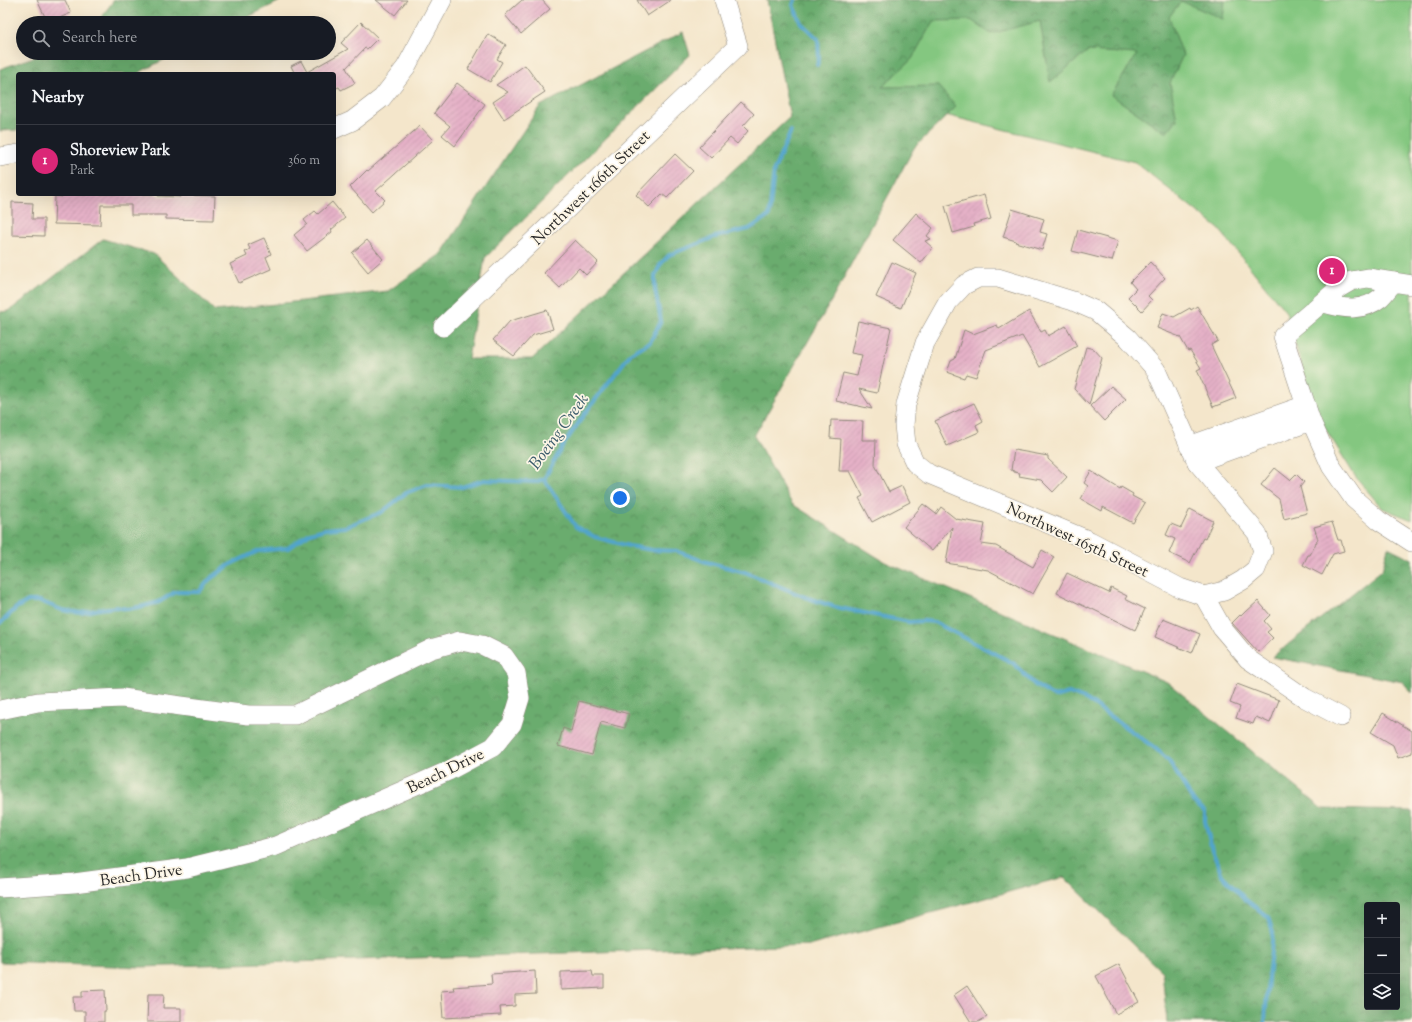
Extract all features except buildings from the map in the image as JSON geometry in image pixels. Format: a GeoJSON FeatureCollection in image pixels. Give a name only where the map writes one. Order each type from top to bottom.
{"type":"FeatureCollection","features":[{"type":"Feature","properties":{"kind":"street"},"geometry":{"type":"LineString","coordinates":[[336,128],[352,121],[382,98],[406,67],[442,0]]}},
{"type":"Feature","properties":{"kind":"street","name":"Northwest 166th Street"},"geometry":{"type":"LineString","coordinates":[[443,327],[738,46],[724,0]]}},
{"type":"Feature","properties":{"kind":"street"},"geometry":{"type":"LineString","coordinates":[[0,157],[16,154]]}},
{"type":"Feature","properties":{"kind":"street","name":"Northwest 165th Street"},"geometry":{"type":"LineString","coordinates":[[1193,454],[1156,370],[1128,338],[1096,311],[1073,301],[998,278],[978,278],[964,285],[948,302],[925,343],[906,404],[904,425],[906,444],[916,463],[929,474],[1090,541],[1180,588],[1204,596]]}},
{"type":"Feature","properties":{"kind":"street"},"geometry":{"type":"LineString","coordinates":[[1403,283],[1368,278],[1351,281],[1339,288],[1324,303],[1283,336],[1308,413],[1331,466],[1354,499],[1378,520],[1412,542]]}},
{"type":"Feature","properties":{"kind":"street"},"geometry":{"type":"LineString","coordinates":[[1324,303],[1338,308],[1362,308],[1403,283]]}},
{"type":"Feature","properties":{"kind":"street"},"geometry":{"type":"LineString","coordinates":[[1308,413],[1193,454],[1257,533],[1263,551],[1256,569],[1243,580],[1224,591],[1204,596],[1222,628],[1248,659],[1305,698],[1341,717]]}},
{"type":"Feature","properties":{"kind":"street","name":"Beach Drive"},"geometry":{"type":"LineString","coordinates":[[0,710],[38,702],[122,698],[248,715],[295,715],[431,649],[460,641],[482,645],[504,656],[516,673],[520,698],[512,724],[492,747],[448,771],[276,846],[187,868],[74,884],[0,888]]}},
{"type":"Feature","properties":{"kind":"green space"},"geometry":{"type":"Polygon","coordinates":[[[114,0],[282,0],[250,16],[102,16],[114,0]]]}},
{"type":"Feature","properties":{"kind":"green space"},"geometry":{"type":"Polygon","coordinates":[[[767,0],[1225,0],[1223,19],[1181,1],[1169,17],[1183,55],[1170,83],[1177,120],[1166,133],[1111,95],[1137,54],[1088,51],[1050,82],[1040,21],[991,34],[971,20],[933,21],[912,59],[882,87],[938,86],[956,107],[914,148],[830,303],[754,436],[792,504],[885,562],[1167,682],[1323,809],[1412,811],[1412,1022],[1167,1022],[1162,972],[1064,877],[812,945],[141,967],[0,962],[0,312],[9,311],[103,239],[154,254],[215,311],[388,291],[441,254],[540,106],[683,32],[690,55],[485,258],[468,359],[532,359],[790,117],[767,0]]]}},
{"type":"Feature","properties":{"kind":"green space"},"geometry":{"type":"Polygon","coordinates":[[[819,0],[1412,0],[1412,520],[1382,508],[1355,476],[1315,412],[1286,312],[1219,229],[1135,162],[808,81],[819,0]]]}},
{"type":"Feature","properties":{"kind":"green space"},"geometry":{"type":"Polygon","coordinates":[[[25,60],[163,60],[140,72],[16,72],[16,130],[0,131],[0,69],[25,60]]]}},
{"type":"Feature","properties":{"kind":"green space"},"geometry":{"type":"Polygon","coordinates":[[[1388,547],[1412,559],[1412,693],[1403,682],[1272,657],[1382,570],[1388,547]]]}},
{"type":"Feature","properties":{"kind":"waterway","name":"Boeing Creek"},"geometry":{"type":"LineString","coordinates":[[795,0],[793,5],[801,23],[818,39],[819,59],[817,65]]}},
{"type":"Feature","properties":{"kind":"waterway","name":"Boeing Creek"},"geometry":{"type":"LineString","coordinates":[[0,623],[16,608],[28,601],[40,601],[62,610],[81,613],[116,607],[128,609],[159,602],[175,592],[199,592],[210,579],[231,564],[258,551],[288,548],[310,533],[325,529],[345,527],[382,512],[406,493],[427,485],[462,487],[484,480],[535,482],[544,479],[562,447],[586,412],[631,353],[650,342],[661,321],[655,289],[655,276],[660,265],[669,255],[715,237],[749,229],[769,216],[774,170],[791,131]]}},
{"type":"Feature","properties":{"kind":"waterway"},"geometry":{"type":"LineString","coordinates":[[544,479],[576,527],[595,537],[629,546],[652,550],[677,551],[703,561],[745,572],[805,597],[835,607],[909,622],[934,622],[1013,663],[1035,685],[1055,697],[1069,693],[1087,700],[1155,748],[1169,761],[1194,802],[1205,811],[1205,821],[1212,850],[1222,875],[1245,899],[1268,917],[1273,933],[1265,1022]]}},
{"type":"Feature","properties":{"kind":"place","name":"Shoreview Park"},"geometry":{"type":"Point","coordinates":[1332,271]}}]}
